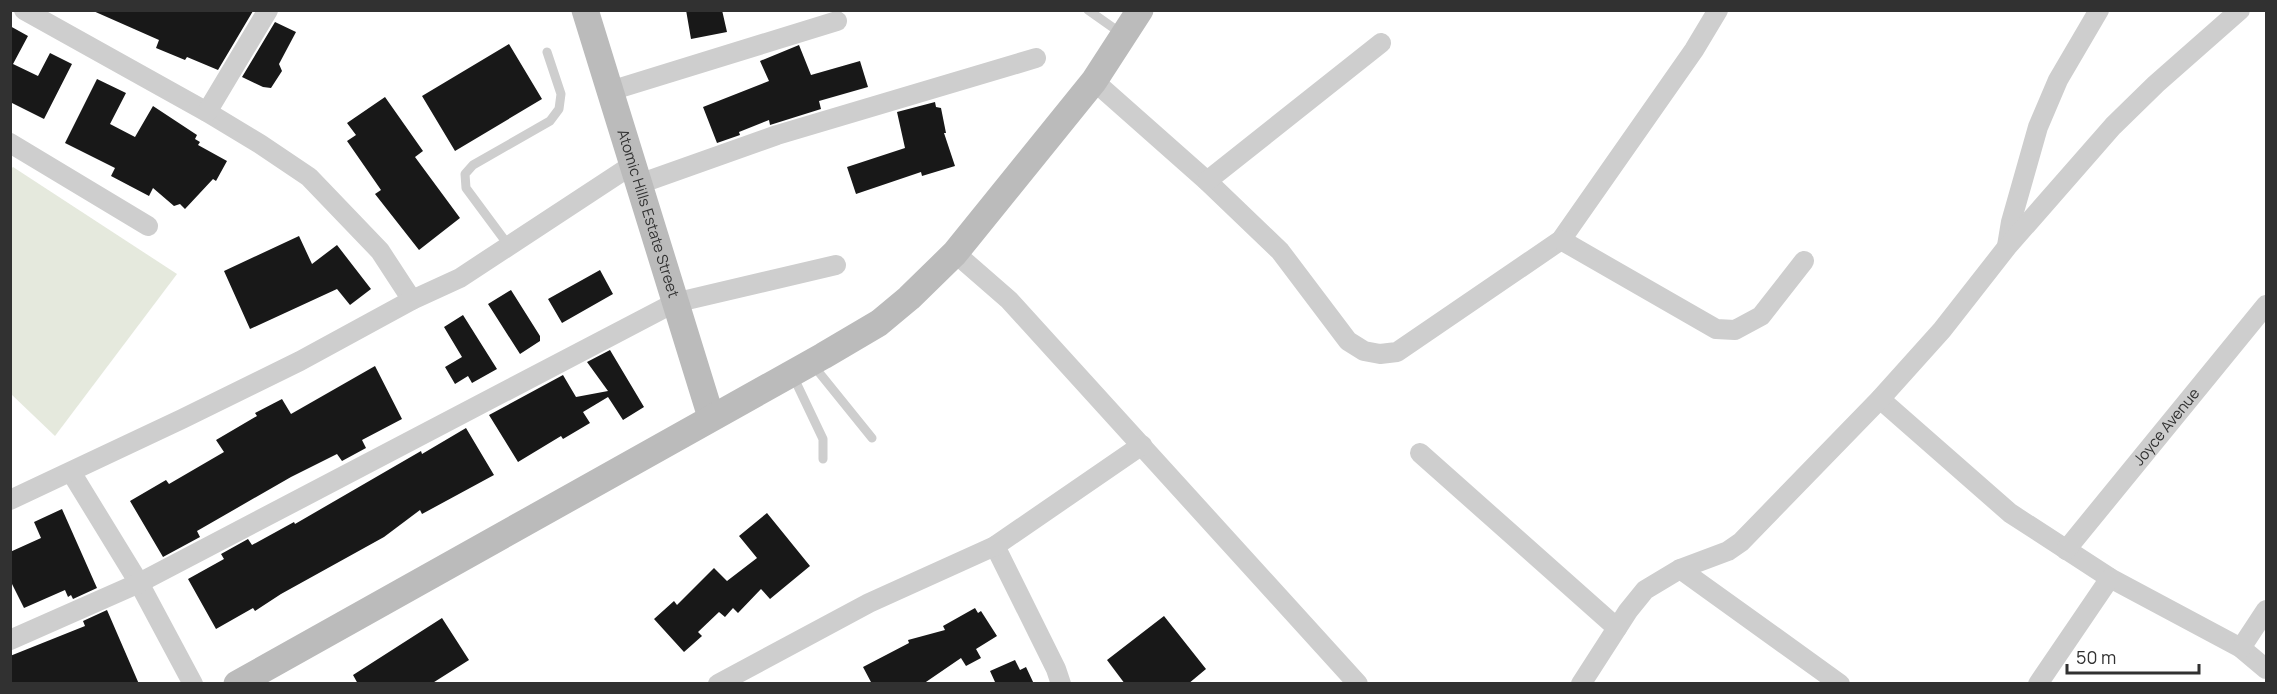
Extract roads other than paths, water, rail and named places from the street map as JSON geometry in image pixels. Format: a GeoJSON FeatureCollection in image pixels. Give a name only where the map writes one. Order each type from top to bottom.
{"type":"FeatureCollection","features":[{"type":"Feature","properties":{"kind":"street"},"geometry":{"type":"LineString","coordinates":[[24,10],[207,112],[309,177],[380,251],[412,300]]}},
{"type":"Feature","properties":{"kind":"street"},"geometry":{"type":"LineString","coordinates":[[207,112],[268,10]]}},
{"type":"Feature","properties":{"kind":"street","name":"Atomic Hills Estate Street"},"geometry":{"type":"LineString","coordinates":[[585,10],[711,417]]}},
{"type":"Feature","properties":{"kind":"street"},"geometry":{"type":"LineString","coordinates":[[237,684],[879,322],[909,298],[955,253],[1094,81],[1140,10]]}},
{"type":"Feature","properties":{"kind":"street"},"geometry":{"type":"LineString","coordinates":[[1094,81],[1207,181],[1280,251],[1348,341],[1364,351],[1380,354],[1397,352],[1561,240],[1694,50],[1718,10]]}},
{"type":"Feature","properties":{"kind":"street"},"geometry":{"type":"LineString","coordinates":[[2007,247],[2011,222],[2038,127],[2058,80],[2099,10]]}},
{"type":"Feature","properties":{"kind":"street"},"geometry":{"type":"LineString","coordinates":[[1581,684],[1632,605],[1645,590],[1680,569],[1728,551],[1741,542],[1880,399],[1942,330],[2007,247],[2113,126],[2156,84],[2240,10]]}},
{"type":"Feature","properties":{"kind":"street"},"geometry":{"type":"LineString","coordinates":[[610,91],[837,21]]}},
{"type":"Feature","properties":{"kind":"street"},"geometry":{"type":"LineString","coordinates":[[1207,181],[1381,43]]}},
{"type":"Feature","properties":{"kind":"street"},"geometry":{"type":"LineString","coordinates":[[10,500],[300,361],[412,300],[460,278],[510,246],[635,174],[777,135],[1036,58]]}},
{"type":"Feature","properties":{"kind":"street"},"geometry":{"type":"LineString","coordinates":[[10,143],[148,226]]}},
{"type":"Feature","properties":{"kind":"street"},"geometry":{"type":"LineString","coordinates":[[1561,240],[1716,329],[1735,330],[1761,316],[1804,261]]}},
{"type":"Feature","properties":{"kind":"street"},"geometry":{"type":"LineString","coordinates":[[955,253],[1009,300],[1358,684]]}},
{"type":"Feature","properties":{"kind":"street"},"geometry":{"type":"LineString","coordinates":[[10,640],[139,583],[674,303],[836,265]]}},
{"type":"Feature","properties":{"kind":"street","name":"Joyce Avenue"},"geometry":{"type":"LineString","coordinates":[[2066,550],[2266,305]]}},
{"type":"Feature","properties":{"kind":"street"},"geometry":{"type":"LineString","coordinates":[[1880,399],[2010,513],[2110,578],[2241,648],[2266,669]]}},
{"type":"Feature","properties":{"kind":"street"},"geometry":{"type":"LineString","coordinates":[[718,684],[869,603],[994,546],[1142,445]]}},
{"type":"Feature","properties":{"kind":"street"},"geometry":{"type":"LineString","coordinates":[[1420,453],[1617,628]]}},
{"type":"Feature","properties":{"kind":"street"},"geometry":{"type":"LineString","coordinates":[[71,471],[139,583],[193,684]]}},
{"type":"Feature","properties":{"kind":"street"},"geometry":{"type":"LineString","coordinates":[[994,546],[1056,669],[1061,684]]}},
{"type":"Feature","properties":{"kind":"street"},"geometry":{"type":"LineString","coordinates":[[1680,569],[1840,684]]}},
{"type":"Feature","properties":{"kind":"street"},"geometry":{"type":"LineString","coordinates":[[2038,684],[2110,578]]}},
{"type":"Feature","properties":{"kind":"street"},"geometry":{"type":"LineString","coordinates":[[2241,648],[2266,609]]}},
{"type":"Feature","properties":{"kind":"lane"},"geometry":{"type":"LineString","coordinates":[[1088,10],[1124,36]]}},
{"type":"Feature","properties":{"kind":"lane"},"geometry":{"type":"LineString","coordinates":[[510,246],[466,188],[465,174],[473,165],[550,121],[559,109],[561,94],[548,52]]}},
{"type":"Feature","properties":{"kind":"lane"},"geometry":{"type":"LineString","coordinates":[[801,367],[872,438]]}},
{"type":"Feature","properties":{"kind":"lane"},"geometry":{"type":"LineString","coordinates":[[801,367],[823,439],[824,459]]}}]}
